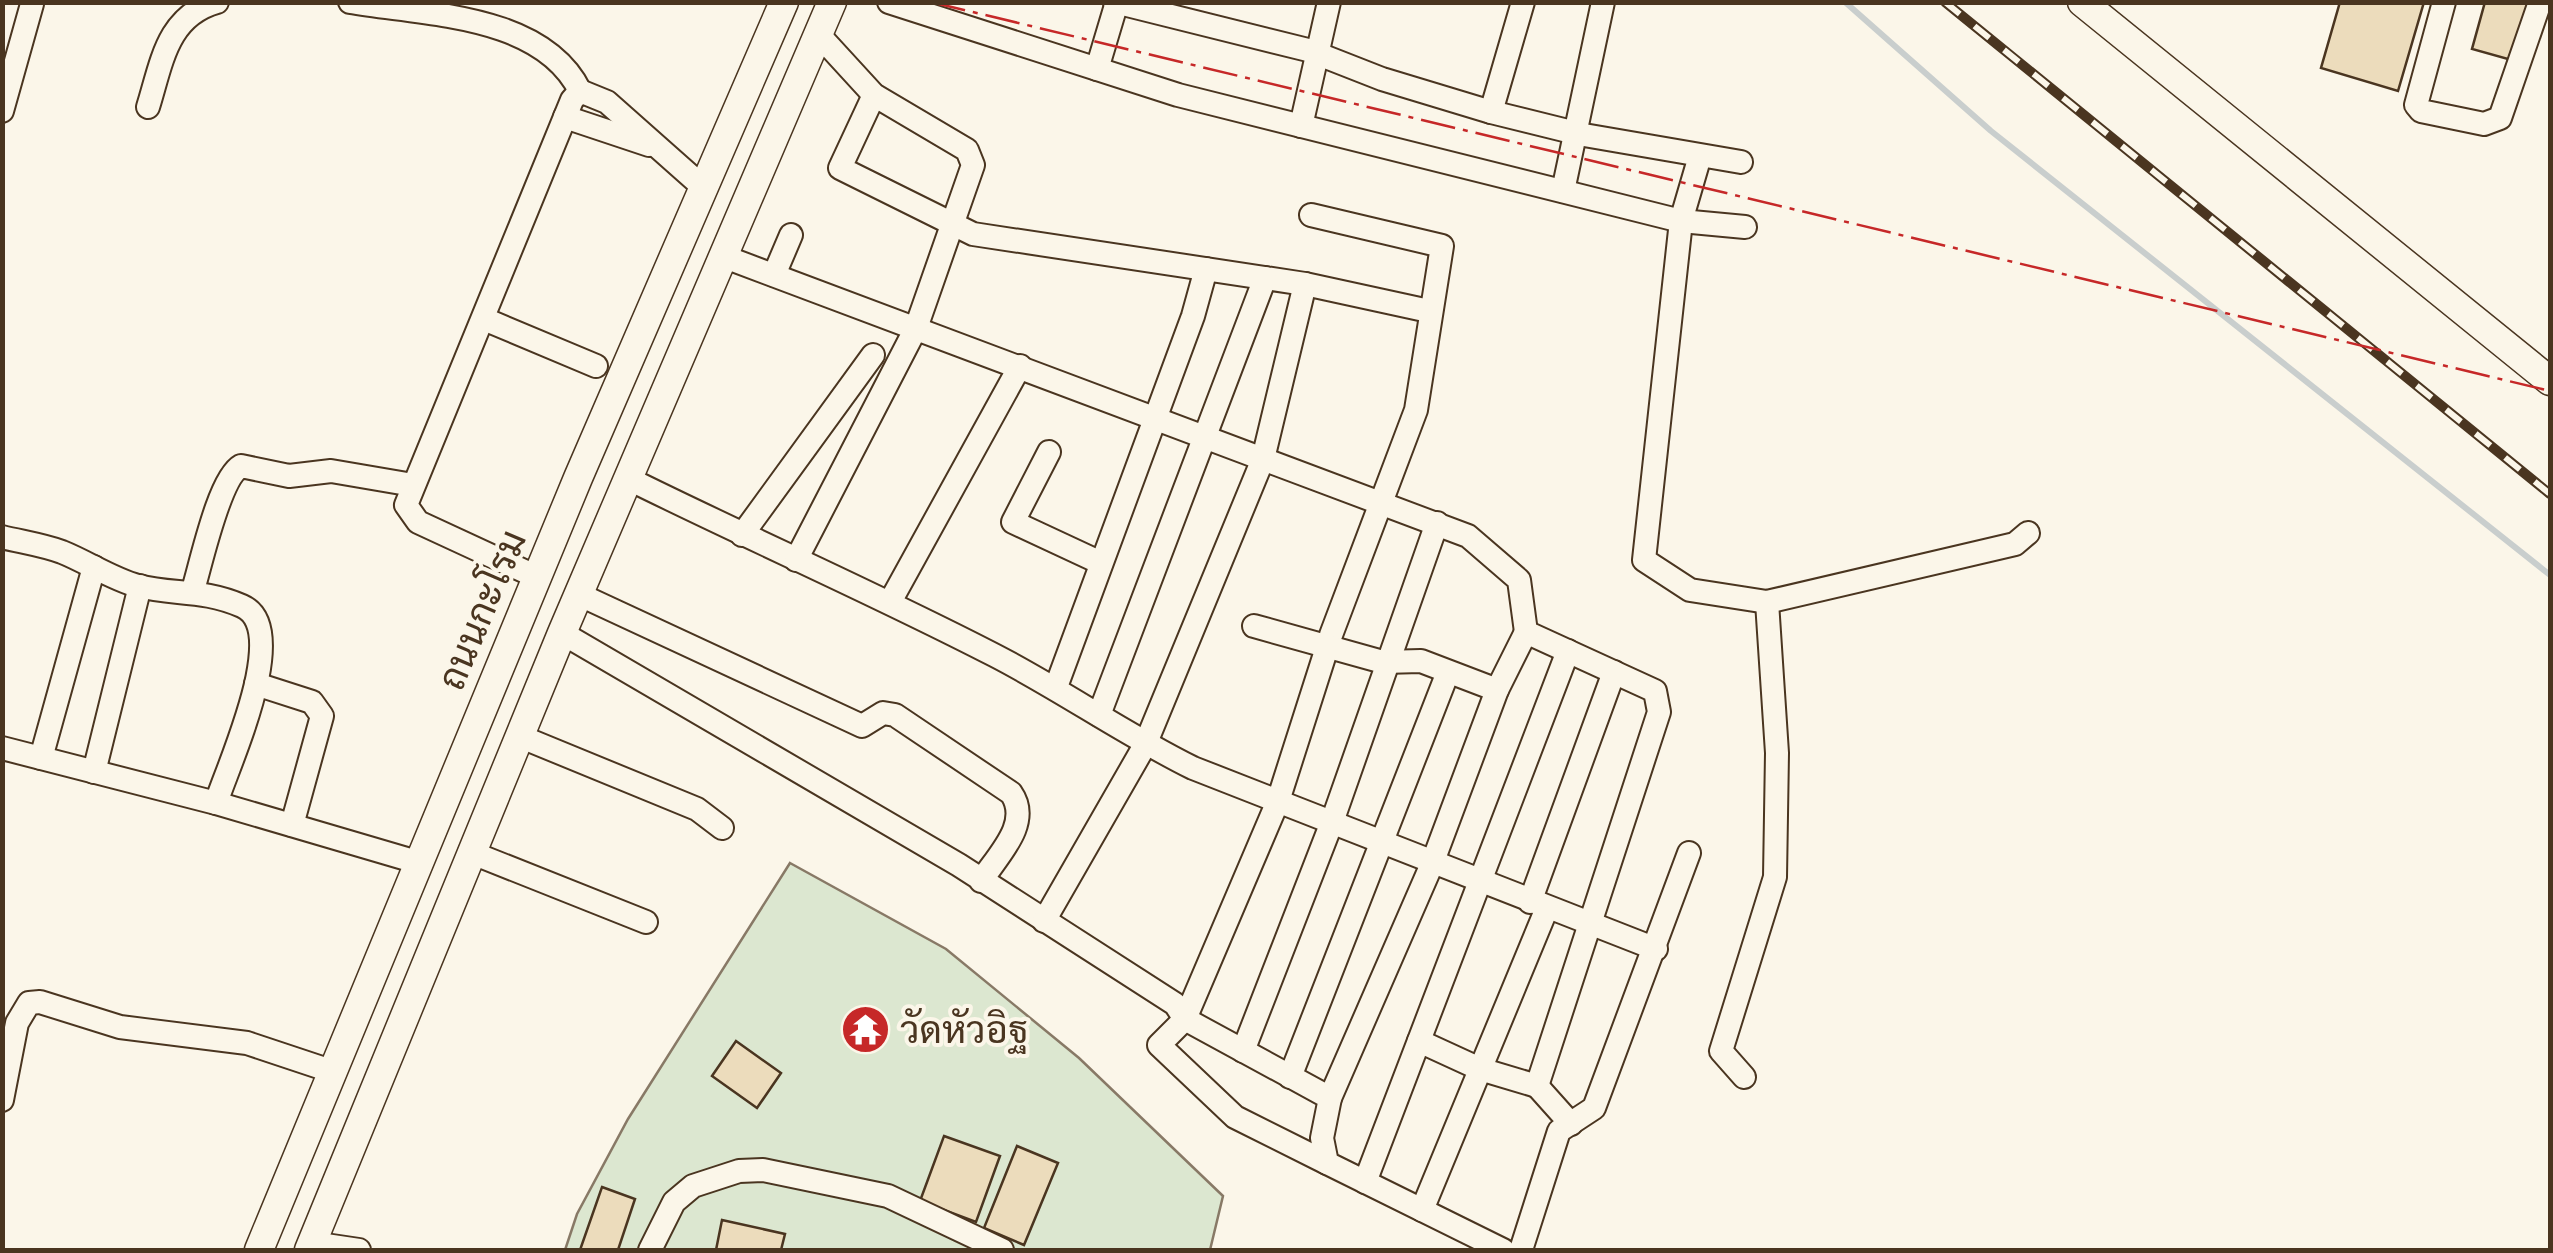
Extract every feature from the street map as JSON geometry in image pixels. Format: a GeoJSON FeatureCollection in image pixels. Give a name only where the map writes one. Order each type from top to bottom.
{"type":"FeatureCollection","features":[{"type":"Feature","properties":{"kind":"main road","name":"ถนนกะโรม"},"geometry":{"type":"LineString","coordinates":[[258,1250],[536,576],[784,2]]}},
{"type":"Feature","properties":{"kind":"main road"},"geometry":{"type":"LineString","coordinates":[[310,1247],[518,736],[832,2]]}},
{"type":"Feature","properties":{"kind":"main road"},"geometry":{"type":"LineString","coordinates":[[2082,2],[2550,381]]}},
{"type":"Feature","properties":{"kind":"main road"},"geometry":{"type":"LineString","coordinates":[[536,576],[578,594]]}},
{"type":"Feature","properties":{"kind":"street"},"geometry":{"type":"LineString","coordinates":[[148,107],[166,50],[185,15],[217,2]]}},
{"type":"Feature","properties":{"kind":"street"},"geometry":{"type":"LineString","coordinates":[[350,2],[468,21],[527,38],[568,66],[580,91],[607,102],[652,146],[704,188]]}},
{"type":"Feature","properties":{"kind":"street"},"geometry":{"type":"LineString","coordinates":[[890,2],[1097,69],[1301,126],[1681,220],[1745,226]]}},
{"type":"Feature","properties":{"kind":"street"},"geometry":{"type":"LineString","coordinates":[[1301,126],[1329,2]]}},
{"type":"Feature","properties":{"kind":"street"},"geometry":{"type":"LineString","coordinates":[[1491,112],[1523,2]]}},
{"type":"Feature","properties":{"kind":"street"},"geometry":{"type":"LineString","coordinates":[[1564,192],[1602,2]]}},
{"type":"Feature","properties":{"kind":"street"},"geometry":{"type":"LineString","coordinates":[[2444,2],[2416,104],[2421,111],[2484,124],[2500,118],[2512,94],[2540,2]]}},
{"type":"Feature","properties":{"kind":"street"},"geometry":{"type":"LineString","coordinates":[[1097,69],[1116,3],[1316,53],[1382,79],[1491,112],[1578,134],[1741,162]]}},
{"type":"Feature","properties":{"kind":"street"},"geometry":{"type":"LineString","coordinates":[[2,111],[32,4]]}},
{"type":"Feature","properties":{"kind":"street"},"geometry":{"type":"LineString","coordinates":[[796,560],[916,328],[972,166],[967,150],[874,95],[819,34]]}},
{"type":"Feature","properties":{"kind":"street"},"geometry":{"type":"LineString","coordinates":[[536,576],[418,522],[406,505],[565,117],[580,91]]}},
{"type":"Feature","properties":{"kind":"street"},"geometry":{"type":"LineString","coordinates":[[874,95],[840,168],[952,225],[1032,246],[1306,284],[1429,311]]}},
{"type":"Feature","properties":{"kind":"street"},"geometry":{"type":"LineString","coordinates":[[565,117],[652,146]]}},
{"type":"Feature","properties":{"kind":"street"},"geometry":{"type":"LineString","coordinates":[[1700,156],[1681,220],[1644,560],[1690,590],[1766,602],[2014,544],[2028,532]]}},
{"type":"Feature","properties":{"kind":"street"},"geometry":{"type":"LineString","coordinates":[[1312,215],[1442,246],[1416,410],[1328,647],[1278,801],[1185,1019],[1160,1046],[1235,1116],[1502,1250]]}},
{"type":"Feature","properties":{"kind":"street"},"geometry":{"type":"LineString","coordinates":[[774,276],[792,235]]}},
{"type":"Feature","properties":{"kind":"street"},"geometry":{"type":"LineString","coordinates":[[724,256],[1437,523],[1468,536],[1519,580],[1526,632],[1497,690],[1432,864],[1330,1098],[1322,1138],[1327,1163]]}},
{"type":"Feature","properties":{"kind":"street"},"geometry":{"type":"LineString","coordinates":[[1056,688],[1206,269]]}},
{"type":"Feature","properties":{"kind":"street"},"geometry":{"type":"LineString","coordinates":[[1098,716],[1265,278]]}},
{"type":"Feature","properties":{"kind":"street"},"geometry":{"type":"LineString","coordinates":[[1044,921],[1146,745],[1262,459],[1306,284]]}},
{"type":"Feature","properties":{"kind":"street"},"geometry":{"type":"LineString","coordinates":[[484,319],[596,366]]}},
{"type":"Feature","properties":{"kind":"street"},"geometry":{"type":"LineString","coordinates":[[742,535],[873,355]]}},
{"type":"Feature","properties":{"kind":"street"},"geometry":{"type":"LineString","coordinates":[[890,602],[1020,366]]}},
{"type":"Feature","properties":{"kind":"street"},"geometry":{"type":"LineString","coordinates":[[1048,452],[1013,522],[1101,563]]}},
{"type":"Feature","properties":{"kind":"street"},"geometry":{"type":"LineString","coordinates":[[193,590],[232,470],[241,466],[289,476],[331,471],[413,485]]}},
{"type":"Feature","properties":{"kind":"street"},"geometry":{"type":"LineString","coordinates":[[629,479],[890,602],[1056,688],[1146,745],[1432,864],[1656,948]]}},
{"type":"Feature","properties":{"kind":"street"},"geometry":{"type":"LineString","coordinates":[[1243,1051],[1391,662],[1437,523]]}},
{"type":"Feature","properties":{"kind":"street"},"geometry":{"type":"LineString","coordinates":[[2,537],[58,550],[140,586],[193,590],[246,608],[262,622],[264,645],[256,684],[216,803]]}},
{"type":"Feature","properties":{"kind":"street"},"geometry":{"type":"LineString","coordinates":[[41,758],[94,566]]}},
{"type":"Feature","properties":{"kind":"street"},"geometry":{"type":"LineString","coordinates":[[94,772],[140,586]]}},
{"type":"Feature","properties":{"kind":"street"},"geometry":{"type":"LineString","coordinates":[[578,594],[862,726],[883,713],[894,715],[1011,793],[1021,814],[1018,824],[981,881]]}},
{"type":"Feature","properties":{"kind":"street"},"geometry":{"type":"LineString","coordinates":[[1744,1077],[1722,1051],[1734,1000],[1775,877],[1777,753],[1766,602]]}},
{"type":"Feature","properties":{"kind":"street"},"geometry":{"type":"LineString","coordinates":[[1254,626],[1391,662],[1420,661],[1497,690]]}},
{"type":"Feature","properties":{"kind":"street"},"geometry":{"type":"LineString","coordinates":[[1526,632],[1655,691],[1659,712],[1538,1086]]}},
{"type":"Feature","properties":{"kind":"street"},"geometry":{"type":"LineString","coordinates":[[562,633],[981,881],[1175,1004],[1185,1019],[1330,1098]]}},
{"type":"Feature","properties":{"kind":"street"},"geometry":{"type":"LineString","coordinates":[[1364,1182],[1568,651]]}},
{"type":"Feature","properties":{"kind":"street"},"geometry":{"type":"LineString","coordinates":[[1290,1076],[1384,844],[1448,672]]}},
{"type":"Feature","properties":{"kind":"street"},"geometry":{"type":"LineString","coordinates":[[1422,1210],[1480,1069],[1614,672]]}},
{"type":"Feature","properties":{"kind":"street"},"geometry":{"type":"LineString","coordinates":[[256,684],[312,702],[322,716],[292,825]]}},
{"type":"Feature","properties":{"kind":"street"},"geometry":{"type":"LineString","coordinates":[[518,736],[681,802],[722,828]]}},
{"type":"Feature","properties":{"kind":"street"},"geometry":{"type":"LineString","coordinates":[[2,748],[216,803],[416,862]]}},
{"type":"Feature","properties":{"kind":"street"},"geometry":{"type":"LineString","coordinates":[[470,852],[646,922]]}},
{"type":"Feature","properties":{"kind":"street"},"geometry":{"type":"LineString","coordinates":[[1521,1250],[1560,1131],[1594,1108],[1689,852]]}},
{"type":"Feature","properties":{"kind":"street"},"geometry":{"type":"LineString","coordinates":[[2,1100],[17,1023],[29,1004],[40,1002],[120,1027],[247,1043],[331,1071]]}},
{"type":"Feature","properties":{"kind":"street"},"geometry":{"type":"LineString","coordinates":[[1418,1041],[1480,1069],[1538,1086],[1570,1124]]}},
{"type":"Feature","properties":{"kind":"street"},"geometry":{"type":"LineString","coordinates":[[650,1250],[674,1202],[693,1186],[739,1170],[763,1170],[888,1196],[1002,1250]]}},
{"type":"Feature","properties":{"kind":"street"},"geometry":{"type":"LineString","coordinates":[[310,1247],[359,1250]]}},
{"type":"Feature","properties":{"kind":"green space","name":"วัดหัวอิฐ"},"geometry":{"type":"Polygon","coordinates":[[[790,863],[946,949],[1079,1058],[1223,1196],[1210,1250],[565,1250],[577,1214],[628,1119],[790,863]]]}},
{"type":"Feature","properties":{"kind":"building"},"geometry":{"type":"Polygon","coordinates":[[[2340,2],[2424,2],[2398,91],[2321,68],[2340,2]]]}},
{"type":"Feature","properties":{"kind":"building"},"geometry":{"type":"Polygon","coordinates":[[[2485,2],[2532,2],[2515,61],[2472,49],[2485,2]]]}},
{"type":"Feature","properties":{"kind":"building"},"geometry":{"type":"Polygon","coordinates":[[[736,1041],[781,1073],[757,1108],[712,1076],[736,1041]]]}},
{"type":"Feature","properties":{"kind":"building"},"geometry":{"type":"Polygon","coordinates":[[[944,1136],[1000,1156],[976,1222],[920,1201],[944,1136]]]}},
{"type":"Feature","properties":{"kind":"building"},"geometry":{"type":"Polygon","coordinates":[[[1017,1146],[1058,1163],[1024,1245],[984,1228],[1017,1146]]]}},
{"type":"Feature","properties":{"kind":"building"},"geometry":{"type":"Polygon","coordinates":[[[602,1187],[635,1199],[618,1250],[580,1250],[602,1187]]]}},
{"type":"Feature","properties":{"kind":"building"},"geometry":{"type":"Polygon","coordinates":[[[722,1220],[785,1234],[781,1250],[716,1250],[722,1220]]]}},
{"type":"Feature","properties":{"kind":"waterway"},"geometry":{"type":"LineString","coordinates":[[1845,2],[1991,131],[2550,575]]}},
{"type":"Feature","properties":{"kind":"railway"},"geometry":{"type":"LineString","coordinates":[[1945,2],[2550,494]]}},
{"type":"Feature","properties":{"kind":"power"},"geometry":{"type":"LineString","coordinates":[[931,2],[2550,391]]}},
{"type":"Feature","properties":{"kind":"place","name":"วัดหัวอิฐ"},"geometry":{"type":"Point","coordinates":[865,1030]}}]}
